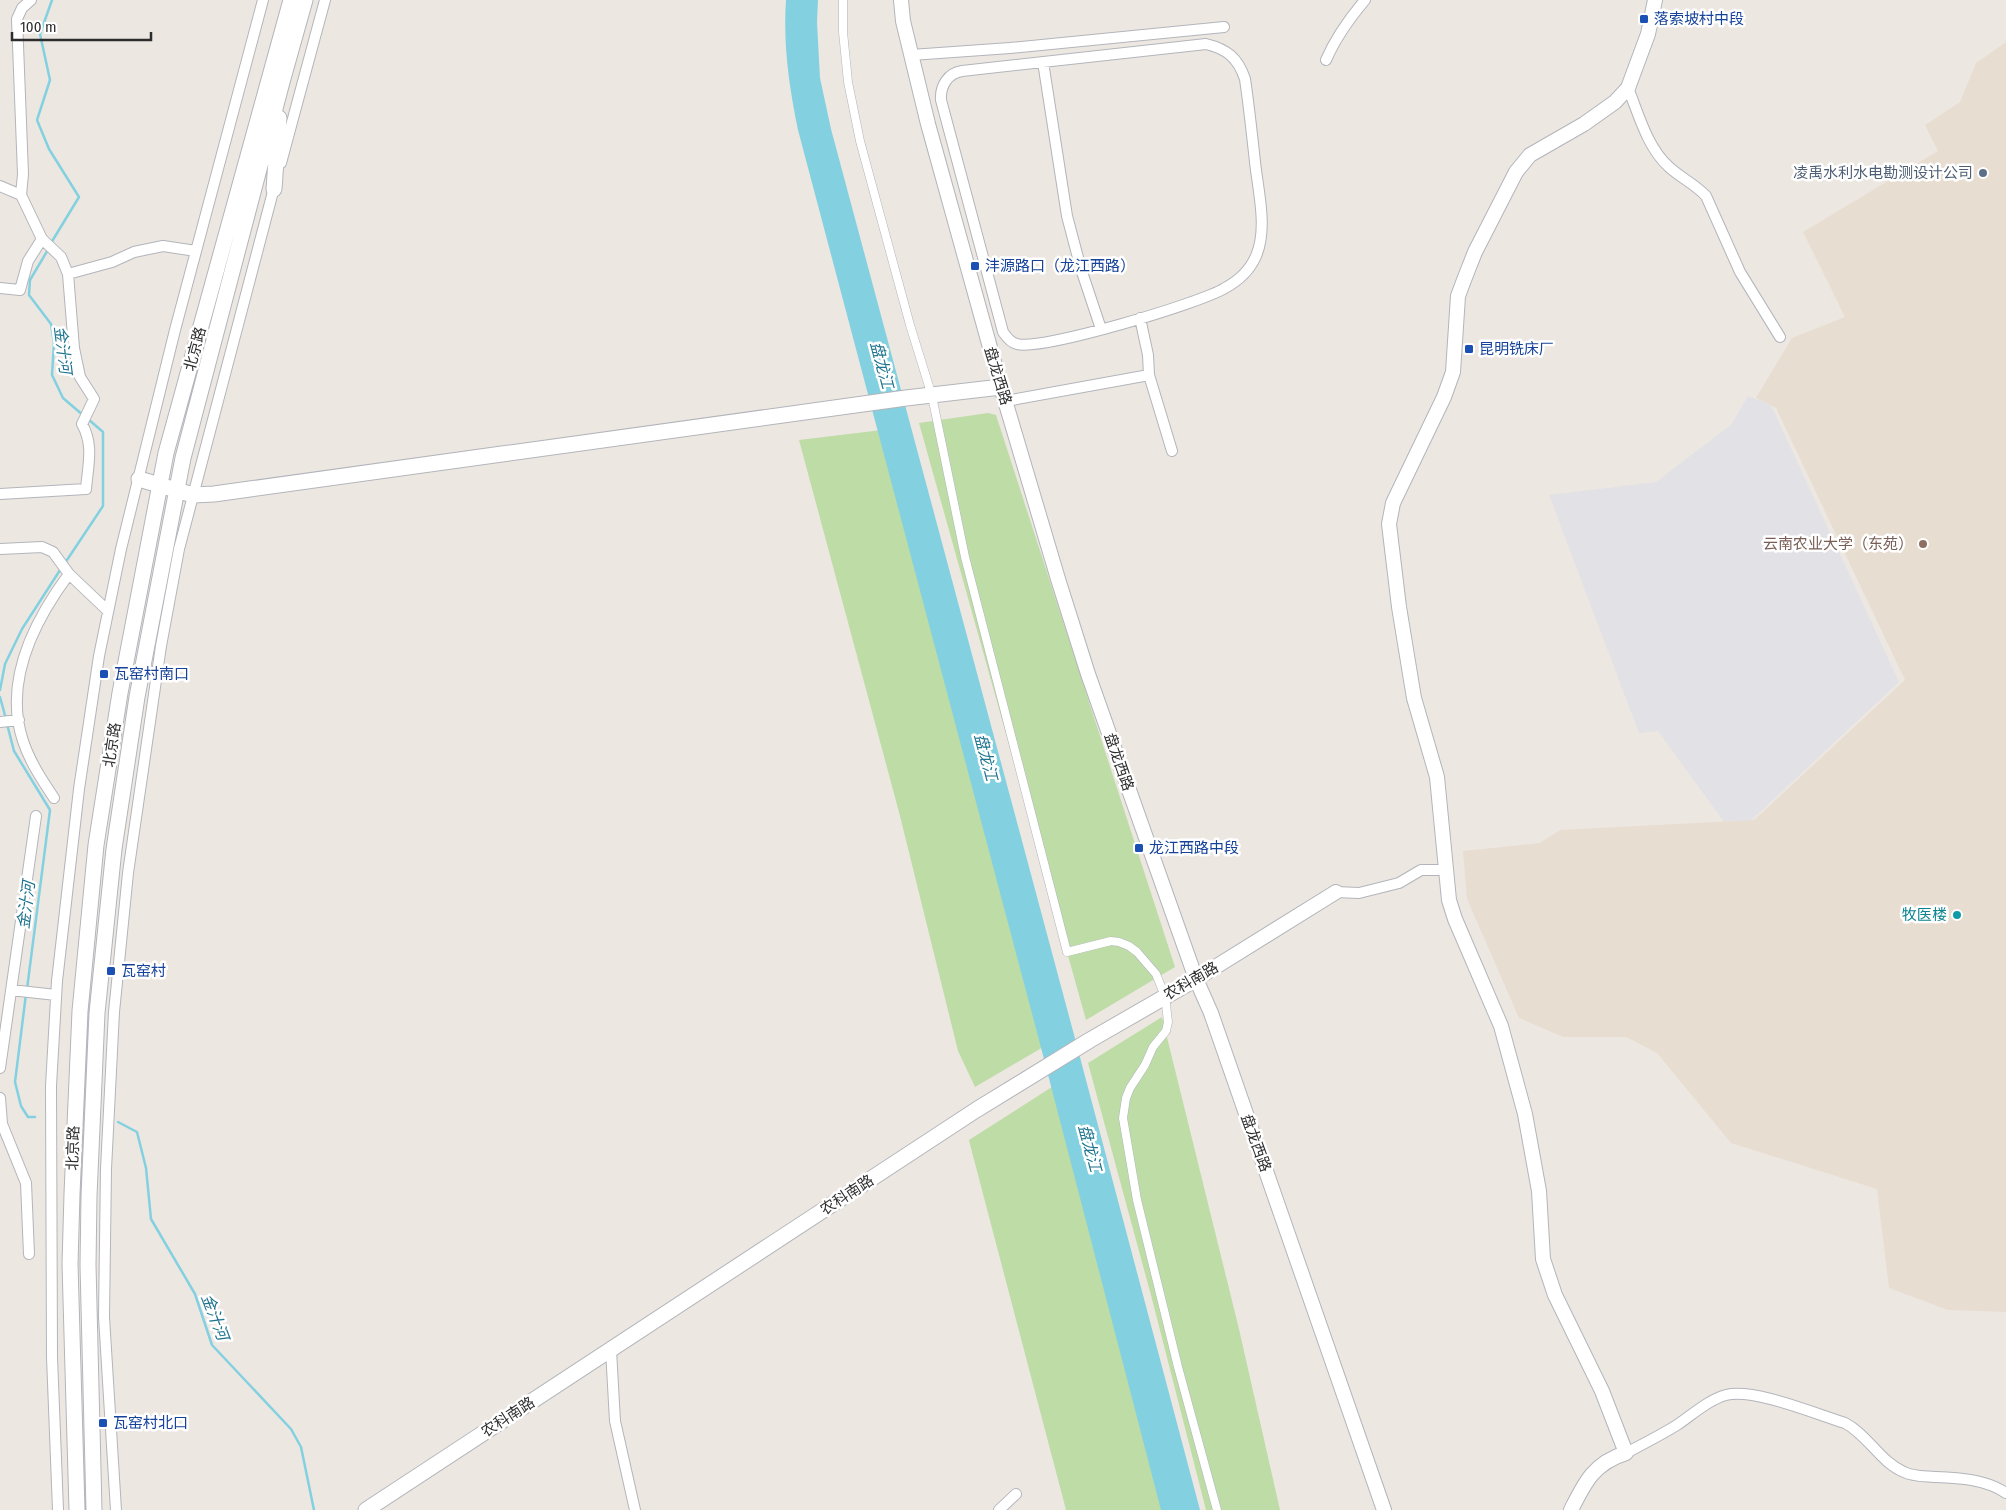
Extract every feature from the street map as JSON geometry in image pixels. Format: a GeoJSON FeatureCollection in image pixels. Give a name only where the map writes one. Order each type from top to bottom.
{"type":"FeatureCollection","features":[{"type":"Feature","properties":{"kind":"main road","name":"北京路"},"geometry":{"type":"LineString","coordinates":[[77,1510],[70,1264],[80,1011],[96,845],[120,693],[169,443],[291,0]]}},
{"type":"Feature","properties":{"kind":"main road","name":"北京路"},"geometry":{"type":"LineString","coordinates":[[94,1510],[88,1265],[97,1013],[114,849],[137,696],[176,490],[305,0]]}},
{"type":"Feature","properties":{"kind":"main road"},"geometry":{"type":"LineString","coordinates":[[274,189],[282,82]]}},
{"type":"Feature","properties":{"kind":"main road"},"geometry":{"type":"LineString","coordinates":[[138,479],[193,495],[214,494],[906,398],[1003,394]]}},
{"type":"Feature","properties":{"kind":"main road","name":"农科南路"},"geometry":{"type":"LineString","coordinates":[[366,1510],[1024,1079],[1196,979]]}},
{"type":"Feature","properties":{"kind":"street"},"geometry":{"type":"LineString","coordinates":[[0,494],[86,489],[90,447],[88,434],[82,424],[94,399],[80,377],[74,348],[68,274],[61,257],[42,239],[21,195],[23,174],[17,20],[22,8],[31,0]]}},
{"type":"Feature","properties":{"kind":"street"},"geometry":{"type":"LineString","coordinates":[[58,1510],[52,1357],[50,1086],[56,995],[79,789],[99,656],[138,479],[263,0]]}},
{"type":"Feature","properties":{"kind":"street"},"geometry":{"type":"LineString","coordinates":[[116,1510],[104,1317],[106,1169],[114,1012],[128,873],[161,646],[179,549],[325,0]]}},
{"type":"Feature","properties":{"kind":"street"},"geometry":{"type":"LineString","coordinates":[[843,0],[843,32],[848,82],[860,141],[910,326],[932,396],[965,557],[1067,952],[1111,942],[1120,942],[1129,946],[1137,952],[1156,974],[1165,996],[1168,1022],[1166,1031],[1153,1046],[1145,1065],[1130,1088],[1126,1098],[1123,1118],[1137,1200],[1178,1367],[1217,1510]]}},
{"type":"Feature","properties":{"kind":"street","name":"盘龙西路"},"geometry":{"type":"LineString","coordinates":[[901,0],[903,21],[928,124],[1003,394],[1088,674],[1196,979],[1211,1012],[1384,1510]]}},
{"type":"Feature","properties":{"kind":"street"},"geometry":{"type":"LineString","coordinates":[[1326,60],[1334,41],[1366,0]]}},
{"type":"Feature","properties":{"kind":"street"},"geometry":{"type":"LineString","coordinates":[[1626,1453],[1602,1392],[1555,1294],[1543,1259],[1539,1191],[1525,1114],[1501,1026],[1455,919],[1450,900],[1437,777],[1414,698],[1399,607],[1389,524],[1393,504],[1444,397],[1453,372],[1458,296],[1475,252],[1516,172],[1530,155],[1584,124],[1615,102],[1628,88],[1648,34],[1655,0]]}},
{"type":"Feature","properties":{"kind":"street"},"geometry":{"type":"LineString","coordinates":[[911,55],[1010,48],[1224,27]]}},
{"type":"Feature","properties":{"kind":"street"},"geometry":{"type":"LineString","coordinates":[[1206,44],[1226,51],[1234,58],[1245,79],[1260,202],[1261,231],[1260,244],[1255,257],[1238,280],[1224,290],[1184,306],[1101,329],[1025,345],[1018,344],[1007,338],[966,194],[942,100],[942,87],[946,80],[956,72],[1043,62],[1206,44]]}},
{"type":"Feature","properties":{"kind":"street"},"geometry":{"type":"LineString","coordinates":[[1043,62],[1067,216],[1081,269],[1101,329]]}},
{"type":"Feature","properties":{"kind":"street"},"geometry":{"type":"LineString","coordinates":[[1628,88],[1653,149],[1670,168],[1699,188],[1706,196],[1740,272],[1780,337]]}},
{"type":"Feature","properties":{"kind":"street"},"geometry":{"type":"LineString","coordinates":[[0,186],[21,195]]}},
{"type":"Feature","properties":{"kind":"street"},"geometry":{"type":"LineString","coordinates":[[0,288],[20,290],[28,261],[42,239]]}},
{"type":"Feature","properties":{"kind":"street"},"geometry":{"type":"LineString","coordinates":[[68,274],[112,262],[134,252],[162,246],[196,251]]}},
{"type":"Feature","properties":{"kind":"street"},"geometry":{"type":"LineString","coordinates":[[1140,318],[1150,375],[1172,452]]}},
{"type":"Feature","properties":{"kind":"street"},"geometry":{"type":"LineString","coordinates":[[1003,394],[1150,375]]}},
{"type":"Feature","properties":{"kind":"street"},"geometry":{"type":"LineString","coordinates":[[0,549],[42,547],[53,552],[69,574],[108,611]]}},
{"type":"Feature","properties":{"kind":"street"},"geometry":{"type":"LineString","coordinates":[[54,798],[37,772],[23,740],[16,685],[23,657],[36,626],[52,596],[69,574]]}},
{"type":"Feature","properties":{"kind":"street"},"geometry":{"type":"LineString","coordinates":[[0,722],[19,720]]}},
{"type":"Feature","properties":{"kind":"street"},"geometry":{"type":"LineString","coordinates":[[0,1068],[16,991],[36,816]]}},
{"type":"Feature","properties":{"kind":"street"},"geometry":{"type":"LineString","coordinates":[[1336,892],[1359,893],[1400,882],[1421,870],[1446,870]]}},
{"type":"Feature","properties":{"kind":"street","name":"农科南路"},"geometry":{"type":"LineString","coordinates":[[1196,979],[1336,892]]}},
{"type":"Feature","properties":{"kind":"street"},"geometry":{"type":"LineString","coordinates":[[16,991],[56,995]]}},
{"type":"Feature","properties":{"kind":"street"},"geometry":{"type":"LineString","coordinates":[[0,1098],[2,1124],[26,1183],[29,1254]]}},
{"type":"Feature","properties":{"kind":"street"},"geometry":{"type":"LineString","coordinates":[[611,1350],[615,1421],[635,1510]]}},
{"type":"Feature","properties":{"kind":"street"},"geometry":{"type":"LineString","coordinates":[[1571,1510],[1582,1486],[1600,1465],[1675,1426],[1717,1398],[1742,1394],[1772,1400],[1856,1428],[1895,1467],[1905,1473],[1916,1476],[1964,1478],[1994,1486],[2006,1493]]}},
{"type":"Feature","properties":{"kind":"street"},"geometry":{"type":"LineString","coordinates":[[999,1510],[1016,1494]]}},
{"type":"Feature","properties":{"kind":"shaded area","name":"云南农业大学（东苑）"},"geometry":{"type":"Polygon","coordinates":[[[2006,42],[2006,1312],[1948,1310],[1889,1288],[1877,1189],[1731,1143],[1657,1053],[1626,1037],[1563,1037],[1519,1018],[1467,899],[1463,851],[1540,843],[1560,830],[1754,820],[1905,680],[1776,408],[1756,398],[1792,338],[1845,317],[1803,232],[1938,151],[1925,125],[1960,102],[1976,63],[2006,42]]]}},
{"type":"Feature","properties":{"kind":"shaded area"},"geometry":{"type":"Polygon","coordinates":[[[1748,396],[1771,405],[1899,682],[1746,825],[1727,826],[1658,731],[1639,733],[1549,495],[1656,482],[1731,425],[1748,396]]]}},
{"type":"Feature","properties":{"kind":"green space"},"geometry":{"type":"Polygon","coordinates":[[[988,413],[996,415],[1175,967],[1086,1020],[919,423],[988,413]]]}},
{"type":"Feature","properties":{"kind":"green space"},"geometry":{"type":"Polygon","coordinates":[[[882,430],[1045,1046],[975,1087],[958,1051],[900,816],[799,440],[882,430]]]}},
{"type":"Feature","properties":{"kind":"green space"},"geometry":{"type":"Polygon","coordinates":[[[1162,1017],[1239,1329],[1280,1510],[1206,1510],[1152,1299],[1088,1063],[1162,1017]]]}},
{"type":"Feature","properties":{"kind":"green space"},"geometry":{"type":"Polygon","coordinates":[[[1055,1085],[1167,1510],[1066,1510],[969,1140],[1055,1085]]]}},
{"type":"Feature","properties":{"kind":"water","name":"盘龙江"},"geometry":{"type":"Polygon","coordinates":[[[786,0],[818,0],[817,22],[820,78],[831,129],[1200,1510],[1161,1510],[1039,1040],[798,130],[792,97],[785,33],[786,0]]]}},
{"type":"Feature","properties":{"kind":"waterway","name":"金汁河"},"geometry":{"type":"LineString","coordinates":[[51,243],[79,197],[49,149],[37,120],[50,80],[40,34],[52,0]]}},
{"type":"Feature","properties":{"kind":"waterway","name":"金汁河"},"geometry":{"type":"LineString","coordinates":[[49,248],[30,280],[29,295],[51,324],[54,343],[52,375],[63,398],[84,416]]}},
{"type":"Feature","properties":{"kind":"waterway","name":"金汁河"},"geometry":{"type":"LineString","coordinates":[[65,563],[103,506],[103,432],[88,419]]}},
{"type":"Feature","properties":{"kind":"waterway","name":"金汁河"},"geometry":{"type":"LineString","coordinates":[[0,690],[5,664],[22,629],[62,567]]}},
{"type":"Feature","properties":{"kind":"waterway","name":"金汁河"},"geometry":{"type":"LineString","coordinates":[[0,697],[6,719]]}},
{"type":"Feature","properties":{"kind":"waterway","name":"金汁河"},"geometry":{"type":"LineString","coordinates":[[7,724],[14,751],[50,810],[27,989]]}},
{"type":"Feature","properties":{"kind":"waterway","name":"金汁河"},"geometry":{"type":"LineString","coordinates":[[26,994],[15,1082],[21,1106],[28,1117],[35,1117]]}},
{"type":"Feature","properties":{"kind":"waterway","name":"金汁河"},"geometry":{"type":"LineString","coordinates":[[118,1122],[137,1132],[146,1168],[151,1219],[195,1294],[212,1345],[291,1429],[301,1447],[314,1510]]}},
{"type":"Feature","properties":{"kind":"place","name":"落索坡村中段"},"geometry":{"type":"Point","coordinates":[1644,19]}},
{"type":"Feature","properties":{"kind":"place","name":"凌禹水利水电勘测设计公司"},"geometry":{"type":"Point","coordinates":[1983,173]}},
{"type":"Feature","properties":{"kind":"place","name":"沣源路口（龙江西路）"},"geometry":{"type":"Point","coordinates":[975,266]}},
{"type":"Feature","properties":{"kind":"place","name":"昆明铣床厂"},"geometry":{"type":"Point","coordinates":[1469,349]}},
{"type":"Feature","properties":{"kind":"place","name":"云南农业大学（东苑）"},"geometry":{"type":"Point","coordinates":[1923,544]}},
{"type":"Feature","properties":{"kind":"place","name":"瓦窑村南口"},"geometry":{"type":"Point","coordinates":[104,674]}},
{"type":"Feature","properties":{"kind":"place","name":"龙江西路中段"},"geometry":{"type":"Point","coordinates":[1139,848]}},
{"type":"Feature","properties":{"kind":"place","name":"牧医楼"},"geometry":{"type":"Point","coordinates":[1957,915]}},
{"type":"Feature","properties":{"kind":"place","name":"瓦窑村"},"geometry":{"type":"Point","coordinates":[111,971]}},
{"type":"Feature","properties":{"kind":"place","name":"瓦窑村北口"},"geometry":{"type":"Point","coordinates":[103,1423]}}]}
